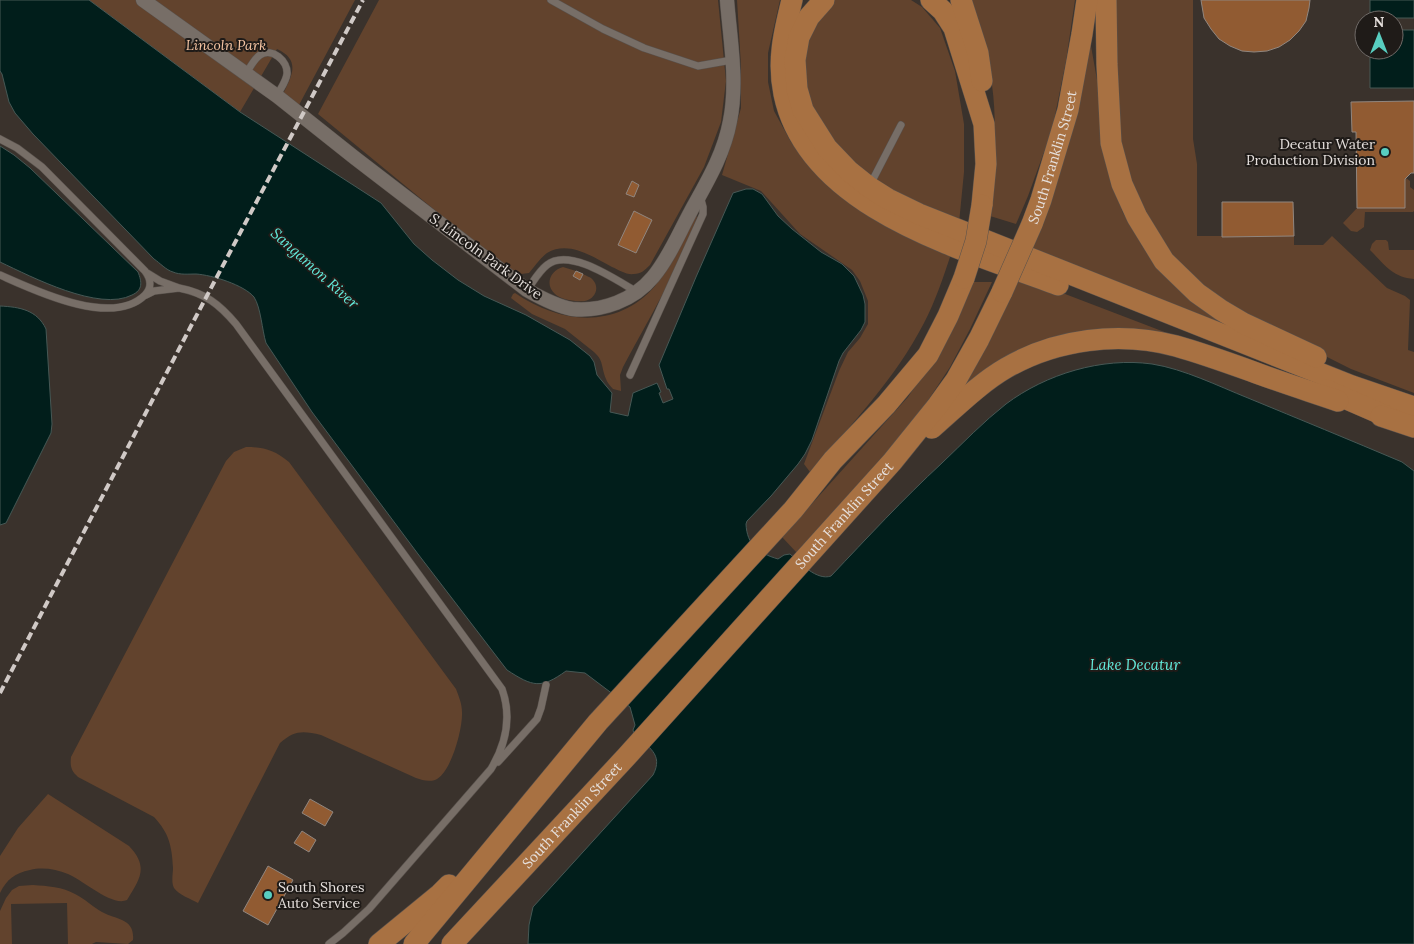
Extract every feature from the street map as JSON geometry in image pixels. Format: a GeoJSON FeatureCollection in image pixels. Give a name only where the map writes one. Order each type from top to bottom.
{"type":"FeatureCollection","features":[{"type":"Feature","properties":{"kind":"main road"},"geometry":{"type":"LineString","coordinates":[[792,0],[782,38],[781,68],[784,93],[791,120],[807,148],[829,172],[861,200],[890,218],[948,244],[1251,358],[1404,424]]}},
{"type":"Feature","properties":{"kind":"main road"},"geometry":{"type":"LineString","coordinates":[[824,0],[809,17],[799,37],[795,60],[797,89],[803,110],[827,148],[849,171],[869,187],[918,214],[1352,386],[1414,408]]}},
{"type":"Feature","properties":{"kind":"main road"},"geometry":{"type":"LineString","coordinates":[[931,0],[943,12],[954,28],[984,124]]}},
{"type":"Feature","properties":{"kind":"main road"},"geometry":{"type":"LineString","coordinates":[[414,944],[598,722],[793,510],[833,460],[886,405],[928,355],[948,316],[964,278],[976,241],[986,164],[984,99],[978,53],[961,0]]}},
{"type":"Feature","properties":{"kind":"main road","name":"South Franklin Street"},"geometry":{"type":"LineString","coordinates":[[452,944],[627,756],[892,462],[956,380],[1002,292],[1032,224],[1068,110],[1087,0]]}},
{"type":"Feature","properties":{"kind":"main road"},"geometry":{"type":"LineString","coordinates":[[1106,0],[1106,64],[1111,143],[1122,184],[1137,218],[1164,261],[1197,293],[1221,310],[1244,323],[1414,403]]}},
{"type":"Feature","properties":{"kind":"main road"},"geometry":{"type":"LineString","coordinates":[[892,462],[1005,368],[1050,349],[1070,343],[1096,339],[1143,340],[1174,346],[1209,356],[1404,424]]}},
{"type":"Feature","properties":{"kind":"main road"},"geometry":{"type":"LineString","coordinates":[[395,944],[440,894],[532,802]]}},
{"type":"Feature","properties":{"kind":"main road"},"geometry":{"type":"LineString","coordinates":[[378,944],[440,894]]}},
{"type":"Feature","properties":{"kind":"street","name":"S. Lincoln Park Drive"},"geometry":{"type":"LineString","coordinates":[[143,0],[277,96],[527,290],[553,304],[572,309],[604,307],[622,300],[646,285],[660,268],[700,195],[725,142],[730,120],[733,96],[727,0]]}},
{"type":"Feature","properties":{"kind":"lane"},"geometry":{"type":"LineString","coordinates":[[551,0],[603,29],[636,44],[698,66],[732,60]]}},
{"type":"Feature","properties":{"kind":"lane"},"geometry":{"type":"LineString","coordinates":[[246,74],[255,59],[260,55],[271,52],[279,57],[284,61],[287,72],[277,96]]}},
{"type":"Feature","properties":{"kind":"lane"},"geometry":{"type":"LineString","coordinates":[[869,187],[901,125]]}},
{"type":"Feature","properties":{"kind":"lane"},"geometry":{"type":"LineString","coordinates":[[0,139],[17,148],[42,167],[145,271],[149,276],[150,282],[145,296]]}},
{"type":"Feature","properties":{"kind":"lane"},"geometry":{"type":"LineString","coordinates":[[630,374],[703,214],[700,195]]}},
{"type":"Feature","properties":{"kind":"lane"},"geometry":{"type":"LineString","coordinates":[[527,290],[547,265],[556,260],[567,259],[595,269],[637,292]]}},
{"type":"Feature","properties":{"kind":"lane"},"geometry":{"type":"LineString","coordinates":[[145,271],[160,281],[212,299],[236,324],[502,689],[508,711],[506,728],[500,751],[491,769]]}},
{"type":"Feature","properties":{"kind":"lane"},"geometry":{"type":"LineString","coordinates":[[0,275],[48,295],[94,307],[121,307],[131,304],[154,291],[179,288]]}},
{"type":"Feature","properties":{"kind":"lane"},"geometry":{"type":"LineString","coordinates":[[329,944],[344,933],[369,909],[536,719],[541,708],[546,685]]}},
{"type":"Feature","properties":{"kind":"green space","name":"Lincoln Park"},"geometry":{"type":"Polygon","coordinates":[[[89,0],[355,0],[299,105],[283,94],[291,75],[292,63],[285,53],[277,49],[240,112],[89,0]]]}},
{"type":"Feature","properties":{"kind":"green space"},"geometry":{"type":"Polygon","coordinates":[[[379,0],[718,0],[726,81],[721,122],[704,167],[650,265],[641,272],[628,274],[581,251],[564,248],[555,249],[547,253],[529,273],[510,272],[318,114],[379,0]]]}},
{"type":"Feature","properties":{"kind":"green space"},"geometry":{"type":"Polygon","coordinates":[[[737,0],[780,0],[768,53],[768,82],[774,111],[791,142],[815,171],[952,251],[940,287],[924,323],[900,363],[857,419],[810,472],[804,464],[839,371],[848,352],[860,338],[868,324],[868,301],[860,281],[852,270],[800,234],[761,191],[722,175],[741,108],[741,66],[737,0]]]}},
{"type":"Feature","properties":{"kind":"green space"},"geometry":{"type":"Polygon","coordinates":[[[832,0],[911,0],[922,7],[940,28],[955,71],[964,124],[964,172],[959,223],[892,194],[824,136],[803,98],[799,58],[810,26],[832,0]]]}},
{"type":"Feature","properties":{"kind":"green space"},"geometry":{"type":"Polygon","coordinates":[[[967,0],[1075,0],[1066,61],[1052,130],[1016,224],[990,216],[994,150],[994,101],[988,63],[967,0]]]}},
{"type":"Feature","properties":{"kind":"green space"},"geometry":{"type":"Polygon","coordinates":[[[1112,0],[1193,0],[1193,139],[1197,164],[1197,236],[1294,236],[1294,245],[1323,245],[1332,236],[1387,288],[1410,300],[1408,350],[1414,352],[1414,393],[1351,369],[1234,310],[1168,255],[1121,161],[1112,0]]]}},
{"type":"Feature","properties":{"kind":"green space"},"geometry":{"type":"Polygon","coordinates":[[[1088,29],[1097,80],[1101,136],[1109,175],[1123,213],[1146,252],[1167,278],[1245,332],[1028,252],[1088,29]]]}},
{"type":"Feature","properties":{"kind":"green space"},"geometry":{"type":"Polygon","coordinates":[[[1406,178],[1410,181],[1410,187],[1414,190],[1413,212],[1365,212],[1364,227],[1357,232],[1351,231],[1343,223],[1357,208],[1406,178]]]}},
{"type":"Feature","properties":{"kind":"green space"},"geometry":{"type":"Polygon","coordinates":[[[695,215],[697,217],[682,256],[623,367],[620,375],[621,391],[613,389],[606,380],[601,361],[594,352],[565,329],[532,314],[511,298],[515,293],[532,303],[569,316],[588,318],[606,316],[623,310],[640,300],[655,286],[695,215]]]}},
{"type":"Feature","properties":{"kind":"green space"},"geometry":{"type":"Polygon","coordinates":[[[1376,240],[1386,240],[1389,250],[1414,250],[1414,279],[1394,273],[1380,261],[1370,250],[1376,240]]]}},
{"type":"Feature","properties":{"kind":"green space"},"geometry":{"type":"Polygon","coordinates":[[[563,267],[576,271],[573,276],[580,280],[583,274],[592,279],[596,286],[594,296],[585,301],[574,301],[561,298],[555,294],[550,286],[550,278],[555,271],[563,267]]]}},
{"type":"Feature","properties":{"kind":"green space"},"geometry":{"type":"Polygon","coordinates":[[[1018,276],[1188,341],[1070,333],[1036,343],[1006,357],[955,396],[1018,276]]]}},
{"type":"Feature","properties":{"kind":"green space"},"geometry":{"type":"Polygon","coordinates":[[[973,282],[992,282],[950,367],[908,429],[797,553],[782,537],[908,397],[933,359],[973,282]]]}},
{"type":"Feature","properties":{"kind":"green space"},"geometry":{"type":"Polygon","coordinates":[[[246,447],[269,450],[289,462],[456,689],[461,706],[462,719],[451,760],[441,776],[432,781],[416,778],[321,735],[299,733],[285,739],[280,743],[198,903],[182,895],[174,888],[171,846],[166,834],[154,817],[78,777],[72,768],[71,757],[226,461],[234,452],[246,447]]]}},
{"type":"Feature","properties":{"kind":"green space"},"geometry":{"type":"Polygon","coordinates":[[[48,794],[129,846],[135,853],[141,867],[139,879],[127,900],[114,900],[68,874],[44,869],[30,870],[16,875],[9,880],[0,893],[0,856],[18,828],[48,794]]]}},
{"type":"Feature","properties":{"kind":"green space"},"geometry":{"type":"Polygon","coordinates":[[[33,885],[60,888],[79,896],[102,912],[128,924],[133,933],[133,940],[128,944],[96,942],[92,944],[68,944],[67,903],[11,904],[12,944],[0,944],[0,911],[6,898],[12,890],[19,886],[33,885]]]}},
{"type":"Feature","properties":{"kind":"water","name":"Lake Decatur"},"geometry":{"type":"Polygon","coordinates":[[[0,0],[89,0],[240,112],[381,203],[414,244],[458,280],[484,296],[526,315],[570,340],[590,356],[594,362],[597,375],[612,393],[610,412],[628,416],[633,393],[657,383],[663,403],[673,399],[669,389],[667,389],[659,365],[696,277],[733,193],[753,189],[762,194],[778,216],[792,229],[821,252],[842,264],[854,276],[865,304],[865,322],[839,361],[812,440],[805,454],[746,524],[751,543],[759,551],[778,559],[790,554],[809,570],[820,576],[831,576],[913,490],[981,425],[1006,404],[1022,393],[1057,376],[1094,366],[1133,362],[1164,366],[1213,383],[1402,462],[1414,471],[1414,944],[528,944],[529,925],[533,907],[653,775],[657,762],[656,756],[634,734],[635,725],[630,707],[585,673],[566,671],[550,681],[537,684],[524,680],[507,670],[312,412],[266,343],[254,297],[243,288],[227,281],[203,275],[176,273],[163,266],[154,259],[33,134],[15,113],[9,102],[0,71],[0,0]]]}},
{"type":"Feature","properties":{"kind":"water"},"geometry":{"type":"Polygon","coordinates":[[[1370,0],[1414,0],[1414,18],[1404,18],[1404,10],[1370,10],[1370,0]]]}},
{"type":"Feature","properties":{"kind":"water"},"geometry":{"type":"Polygon","coordinates":[[[1404,30],[1414,30],[1414,88],[1370,88],[1370,60],[1404,60],[1404,30]]]}},
{"type":"Feature","properties":{"kind":"water"},"geometry":{"type":"Polygon","coordinates":[[[0,146],[30,168],[138,272],[141,282],[140,288],[136,293],[118,299],[84,296],[47,284],[0,262],[0,146]]]}},
{"type":"Feature","properties":{"kind":"water"},"geometry":{"type":"Polygon","coordinates":[[[0,306],[14,307],[33,314],[46,329],[52,424],[51,433],[6,523],[0,525],[0,306]]]}},
{"type":"Feature","properties":{"kind":"building"},"geometry":{"type":"Polygon","coordinates":[[[1201,0],[1310,0],[1306,21],[1290,40],[1279,47],[1267,51],[1254,52],[1242,51],[1219,39],[1204,18],[1201,0]]]}},
{"type":"Feature","properties":{"kind":"building","name":"Decatur Water Production Division"},"geometry":{"type":"Polygon","coordinates":[[[1414,101],[1414,173],[1411,173],[1405,179],[1405,208],[1357,208],[1356,132],[1352,132],[1351,102],[1414,101]]]}},
{"type":"Feature","properties":{"kind":"building"},"geometry":{"type":"Polygon","coordinates":[[[632,181],[639,185],[634,197],[626,194],[632,181]]]}},
{"type":"Feature","properties":{"kind":"building"},"geometry":{"type":"Polygon","coordinates":[[[1222,202],[1293,202],[1294,236],[1222,237],[1222,202]]]}},
{"type":"Feature","properties":{"kind":"building"},"geometry":{"type":"Polygon","coordinates":[[[634,211],[652,220],[636,253],[618,245],[634,211]]]}},
{"type":"Feature","properties":{"kind":"building"},"geometry":{"type":"Polygon","coordinates":[[[576,271],[583,274],[580,280],[573,276],[576,271]]]}},
{"type":"Feature","properties":{"kind":"building"},"geometry":{"type":"Polygon","coordinates":[[[310,799],[333,812],[325,826],[302,813],[310,799]]]}},
{"type":"Feature","properties":{"kind":"building"},"geometry":{"type":"Polygon","coordinates":[[[302,831],[316,840],[309,852],[294,843],[302,831]]]}},
{"type":"Feature","properties":{"kind":"building","name":"South Shores Auto Service"},"geometry":{"type":"Polygon","coordinates":[[[268,866],[293,880],[268,925],[243,911],[268,866]]]}},
{"type":"Feature","properties":{"kind":"railway"},"geometry":{"type":"LineString","coordinates":[[0,693],[363,0]]}},
{"type":"Feature","properties":{"kind":"place","name":"Decatur Water Production Division"},"geometry":{"type":"Point","coordinates":[1385,152]}},
{"type":"Feature","properties":{"kind":"place","name":"South Shores Auto Service"},"geometry":{"type":"Point","coordinates":[268,895]}},
{"type":"Feature","properties":{"kind":"water label","name":"Sangamon River"},"geometry":{"type":"Point","coordinates":[315,268]}}]}
